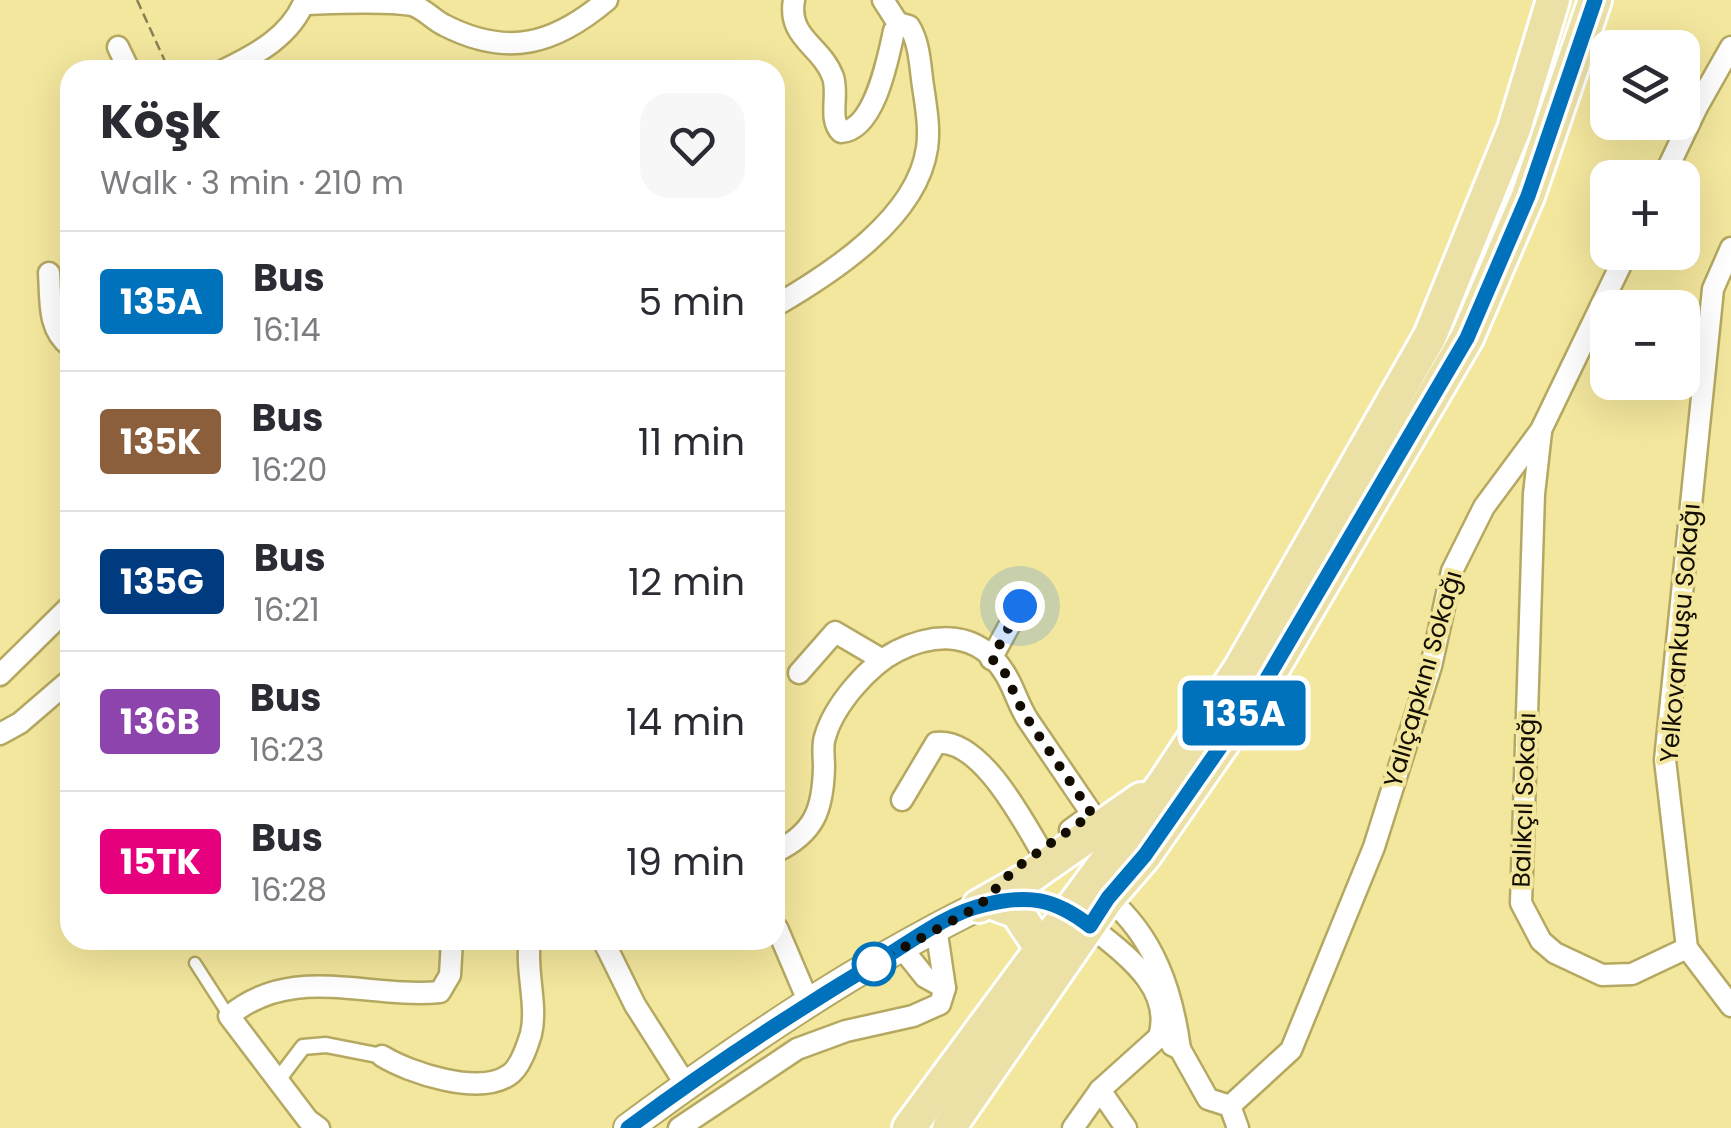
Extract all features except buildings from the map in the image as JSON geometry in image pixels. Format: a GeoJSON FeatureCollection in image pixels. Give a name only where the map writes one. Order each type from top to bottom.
{"type":"FeatureCollection","features":[{"type":"Feature","properties":{"kind":"highway"},"geometry":{"type":"LineString","coordinates":[[909,1128],[973,1067],[1088,905],[1241,666],[1430,336],[1514,129],[1554,0]]}},
{"type":"Feature","properties":{"kind":"highway"},"geometry":{"type":"LineString","coordinates":[[948,1128],[973,1067],[1040,947],[1145,855],[1262,687],[1467,338],[1528,196],[1595,0]]}},
{"type":"Feature","properties":{"kind":"highway"},"geometry":{"type":"LineString","coordinates":[[1092,814],[1185,752]]}},
{"type":"Feature","properties":{"kind":"highway"},"geometry":{"type":"LineString","coordinates":[[986,904],[1165,782]]}},
{"type":"Feature","properties":{"kind":"highway"},"geometry":{"type":"LineString","coordinates":[[1025,880],[1055,876],[1088,905]]}},
{"type":"Feature","properties":{"kind":"highway"},"geometry":{"type":"LineString","coordinates":[[986,904],[1048,900],[1088,905]]}},
{"type":"Feature","properties":{"kind":"highway"},"geometry":{"type":"LineString","coordinates":[[986,904],[1024,918],[1040,947]]}},
{"type":"Feature","properties":{"kind":"main road"},"geometry":{"type":"LineString","coordinates":[[628,1128],[809,1003],[936,927],[986,904]]}},
{"type":"Feature","properties":{"kind":"street"},"geometry":{"type":"LineString","coordinates":[[244,60],[283,33],[304,2],[410,4],[428,12],[440,24],[500,44],[544,40],[578,24],[607,0]]}},
{"type":"Feature","properties":{"kind":"street"},"geometry":{"type":"LineString","coordinates":[[794,0],[793,17],[799,34],[833,78],[834,122],[841,132],[854,128],[876,98],[899,25]]}},
{"type":"Feature","properties":{"kind":"street"},"geometry":{"type":"LineString","coordinates":[[884,0],[899,25]]}},
{"type":"Feature","properties":{"kind":"street"},"geometry":{"type":"LineString","coordinates":[[785,300],[817,281],[886,224],[918,180],[927,149],[927,116],[914,34],[909,26],[899,25]]}},
{"type":"Feature","properties":{"kind":"street"},"geometry":{"type":"LineString","coordinates":[[118,47],[124,60]]}},
{"type":"Feature","properties":{"kind":"street"},"geometry":{"type":"LineString","coordinates":[[1672,160],[1731,47]]}},
{"type":"Feature","properties":{"kind":"street","name":"Yelkovankuşu Sokağı"},"geometry":{"type":"LineString","coordinates":[[1687,948],[1665,760],[1713,288],[1731,248]]}},
{"type":"Feature","properties":{"kind":"street","name":"Yalıçapkını Sokağı"},"geometry":{"type":"LineString","coordinates":[[1230,1106],[1291,1050],[1374,847],[1430,666],[1452,572],[1484,507],[1541,430],[1617,270]]}},
{"type":"Feature","properties":{"kind":"street"},"geometry":{"type":"LineString","coordinates":[[49,273],[53,323],[60,338]]}},
{"type":"Feature","properties":{"kind":"street","name":"Balıkçıl Sokağı"},"geometry":{"type":"LineString","coordinates":[[1541,430],[1534,494],[1521,903],[1541,941],[1555,953],[1602,975],[1632,974],[1687,948]]}},
{"type":"Feature","properties":{"kind":"street"},"geometry":{"type":"LineString","coordinates":[[1501,482],[1534,494]]}},
{"type":"Feature","properties":{"kind":"street"},"geometry":{"type":"LineString","coordinates":[[992,659],[1020,606]]}},
{"type":"Feature","properties":{"kind":"street"},"geometry":{"type":"LineString","coordinates":[[0,675],[60,616]]}},
{"type":"Feature","properties":{"kind":"street"},"geometry":{"type":"LineString","coordinates":[[799,673],[835,632],[881,659]]}},
{"type":"Feature","properties":{"kind":"street"},"geometry":{"type":"LineString","coordinates":[[785,847],[814,822],[824,790],[824,738],[842,706],[881,659],[917,641],[947,636],[973,644],[1003,669],[1024,714],[1092,814],[1000,881],[986,904]]}},
{"type":"Feature","properties":{"kind":"street"},"geometry":{"type":"LineString","coordinates":[[0,734],[60,688]]}},
{"type":"Feature","properties":{"kind":"street"},"geometry":{"type":"LineString","coordinates":[[902,800],[936,743],[948,742],[961,747],[1005,790],[1040,850]]}},
{"type":"Feature","properties":{"kind":"street"},"geometry":{"type":"LineString","coordinates":[[1074,1128],[1100,1090],[1159,1036],[1163,1022],[1150,981],[1088,905]]}},
{"type":"Feature","properties":{"kind":"street"},"geometry":{"type":"LineString","coordinates":[[1088,905],[1130,916],[1157,961],[1175,1010],[1180,1049],[1208,1099],[1230,1106],[1238,1128]]}},
{"type":"Feature","properties":{"kind":"street"},"geometry":{"type":"LineString","coordinates":[[679,1128],[796,1049],[846,1031],[913,1016],[940,1004],[946,988],[936,927]]}},
{"type":"Feature","properties":{"kind":"street"},"geometry":{"type":"LineString","coordinates":[[901,947],[925,977],[946,988]]}},
{"type":"Feature","properties":{"kind":"street"},"geometry":{"type":"LineString","coordinates":[[785,948],[809,1003]]}},
{"type":"Feature","properties":{"kind":"street"},"geometry":{"type":"LineString","coordinates":[[1687,948],[1731,1006]]}},
{"type":"Feature","properties":{"kind":"street"},"geometry":{"type":"LineString","coordinates":[[318,1128],[228,1016],[247,1001],[267,993],[319,984],[440,992],[450,975],[451,950]]}},
{"type":"Feature","properties":{"kind":"street"},"geometry":{"type":"LineString","coordinates":[[278,1080],[303,1046],[382,1056],[401,1067],[450,1081],[485,1082],[513,1073],[532,1031],[530,950]]}},
{"type":"Feature","properties":{"kind":"street"},"geometry":{"type":"LineString","coordinates":[[608,950],[635,1005],[686,1085]]}},
{"type":"Feature","properties":{"kind":"street"},"geometry":{"type":"LineString","coordinates":[[1159,1036],[1180,1049]]}},
{"type":"Feature","properties":{"kind":"street"},"geometry":{"type":"LineString","coordinates":[[1100,1090],[1126,1128]]}},
{"type":"Feature","properties":{"kind":"lane"},"geometry":{"type":"LineString","coordinates":[[195,963],[228,1016]]}},
{"type":"Feature","properties":{"kind":"path"},"geometry":{"type":"LineString","coordinates":[[138,0],[165,60]]}},
{"type":"Feature","properties":{"kind":"bus line","name":"135A"},"geometry":{"type":"LineString","coordinates":[[628,1128],[694,1079],[825,993],[979,906],[1048,900],[1090,926],[1145,855],[1262,687],[1467,338],[1528,196],[1595,0]]}},
{"type":"Feature","properties":{"kind":"route"},"geometry":{"type":"LineString","coordinates":[[874,964],[979,906],[1000,881],[1092,814],[1024,714],[1003,669],[992,659],[1020,606]]}}]}
